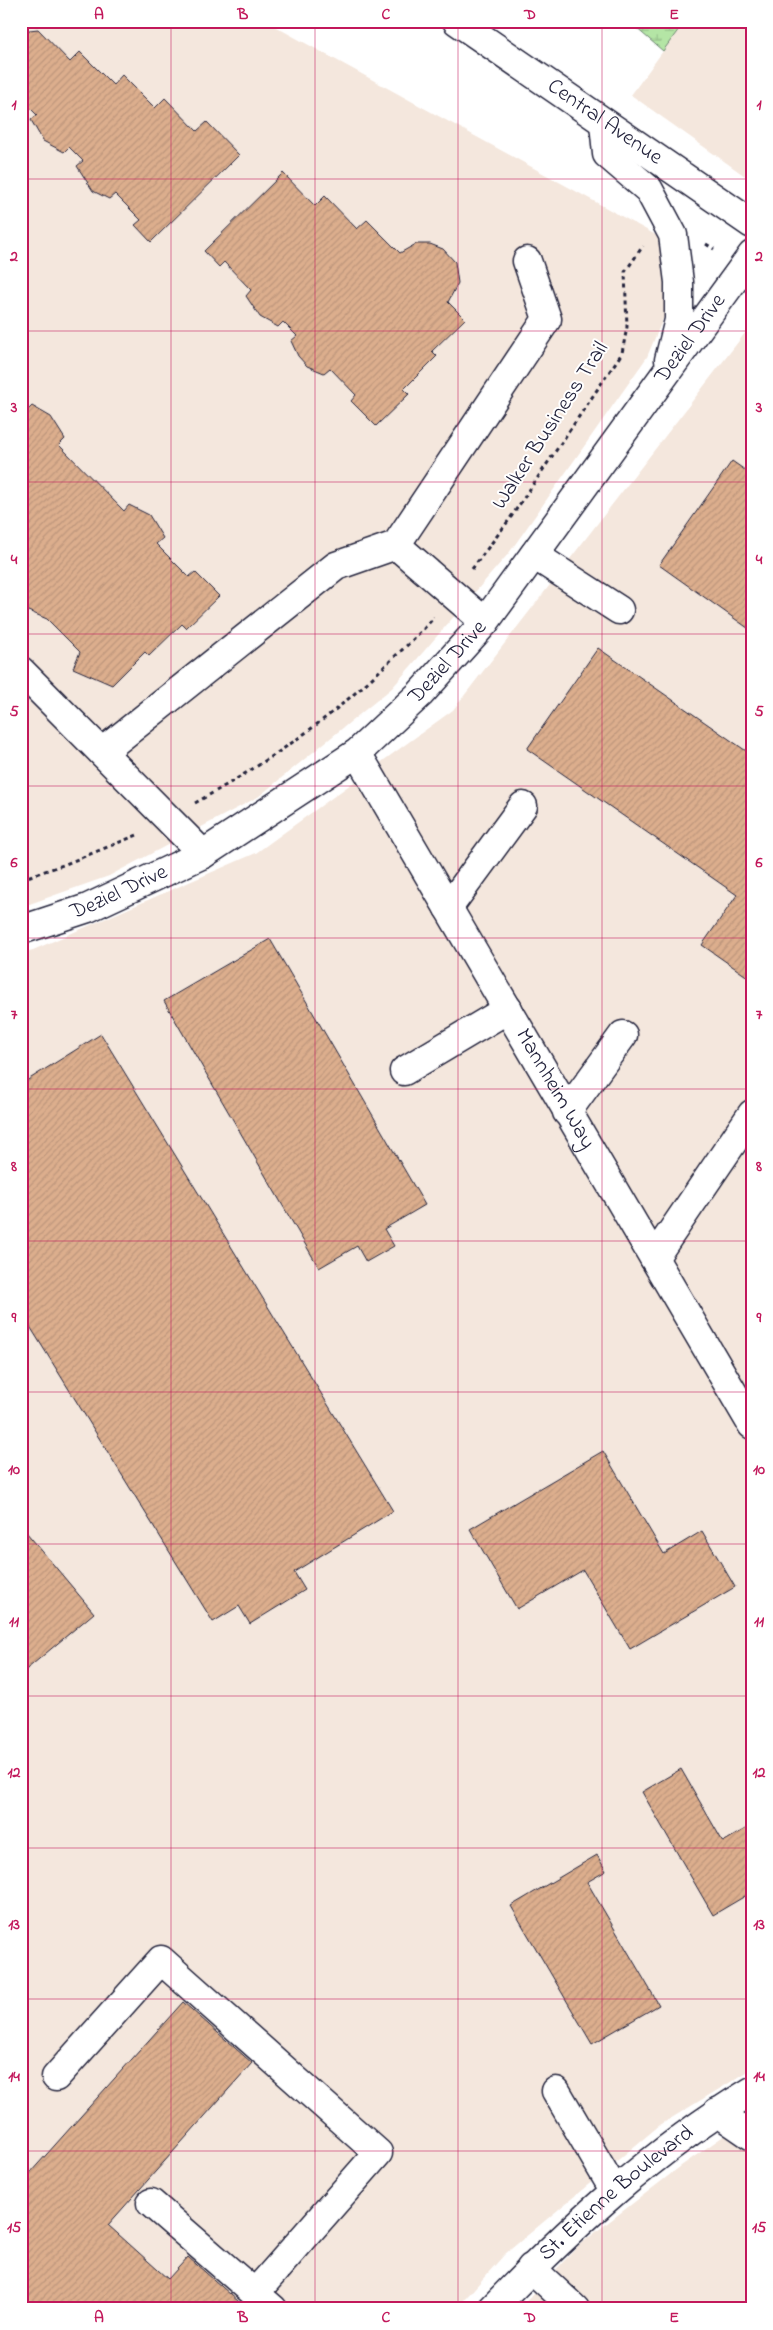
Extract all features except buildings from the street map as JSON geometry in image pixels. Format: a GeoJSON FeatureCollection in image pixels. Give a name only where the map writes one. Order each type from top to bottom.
{"type":"FeatureCollection","features":[{"type":"Feature","properties":{"kind":"street","name":"Central Avenue"},"geometry":{"type":"LineString","coordinates":[[457,21],[752,224]]}},
{"type":"Feature","properties":{"kind":"street"},"geometry":{"type":"LineString","coordinates":[[604,123],[607,154],[649,190],[673,235],[679,282],[679,320],[666,374]]}},
{"type":"Feature","properties":{"kind":"street","name":"Deziel Drive"},"geometry":{"type":"LineString","coordinates":[[21,930],[88,908],[203,854],[357,753],[420,694],[485,622],[752,255]]}},
{"type":"Feature","properties":{"kind":"street"},"geometry":{"type":"LineString","coordinates":[[102,752],[336,566],[396,545],[547,319],[527,260]]}},
{"type":"Feature","properties":{"kind":"street"},"geometry":{"type":"LineString","coordinates":[[396,545],[485,622]]}},
{"type":"Feature","properties":{"kind":"street"},"geometry":{"type":"LineString","coordinates":[[534,555],[619,610]]}},
{"type":"Feature","properties":{"kind":"street"},"geometry":{"type":"LineString","coordinates":[[21,671],[203,854]]}},
{"type":"Feature","properties":{"kind":"street","name":"Mannheim Way"},"geometry":{"type":"LineString","coordinates":[[357,753],[752,1425]]}},
{"type":"Feature","properties":{"kind":"street"},"geometry":{"type":"LineString","coordinates":[[448,908],[523,806]]}},
{"type":"Feature","properties":{"kind":"street"},"geometry":{"type":"LineString","coordinates":[[404,1071],[508,1010]]}},
{"type":"Feature","properties":{"kind":"street"},"geometry":{"type":"LineString","coordinates":[[568,1112],[623,1035]]}},
{"type":"Feature","properties":{"kind":"street"},"geometry":{"type":"LineString","coordinates":[[654,1258],[752,1114]]}},
{"type":"Feature","properties":{"kind":"street"},"geometry":{"type":"LineString","coordinates":[[56,2077],[161,1960],[378,2153],[264,2301],[151,2203]]}},
{"type":"Feature","properties":{"kind":"street"},"geometry":{"type":"LineString","coordinates":[[556,2091],[614,2190]]}},
{"type":"Feature","properties":{"kind":"street","name":"St. Etienne Boulevard"},"geometry":{"type":"LineString","coordinates":[[492,2309],[531,2268],[614,2190],[717,2112],[752,2091]]}},
{"type":"Feature","properties":{"kind":"street"},"geometry":{"type":"LineString","coordinates":[[717,2112],[752,2136]]}},
{"type":"Feature","properties":{"kind":"street"},"geometry":{"type":"LineString","coordinates":[[531,2268],[575,2309]]}},
{"type":"Feature","properties":{"kind":"path","name":"Walker Business Trail"},"geometry":{"type":"LineString","coordinates":[[468,574],[514,512],[622,352],[627,327],[625,272],[640,248],[646,245]]}},
{"type":"Feature","properties":{"kind":"path"},"geometry":{"type":"LineString","coordinates":[[194,804],[256,768],[303,736],[352,698],[431,621]]}},
{"type":"Feature","properties":{"kind":"path"},"geometry":{"type":"LineString","coordinates":[[21,879],[63,865],[139,834]]}},
{"type":"Feature","properties":{"kind":"shaded area"},"geometry":{"type":"Polygon","coordinates":[[[21,21],[265,21],[663,239],[667,309],[647,357],[509,553],[392,688],[258,797],[109,876],[21,907],[21,21]]]}},
{"type":"Feature","properties":{"kind":"shaded area"},"geometry":{"type":"Polygon","coordinates":[[[671,21],[752,21],[752,181],[631,95],[679,29],[671,21]]]}},
{"type":"Feature","properties":{"kind":"shaded area"},"geometry":{"type":"Polygon","coordinates":[[[752,324],[752,2069],[660,2125],[505,2254],[456,2309],[21,2309],[21,953],[33,950],[256,853],[453,710],[752,324]]]}},
{"type":"Feature","properties":{"kind":"shaded area"},"geometry":{"type":"Polygon","coordinates":[[[752,2116],[752,2309],[519,2309],[579,2245],[681,2166],[752,2116]]]}},
{"type":"Feature","properties":{"kind":"green space"},"geometry":{"type":"Polygon","coordinates":[[[628,21],[671,21],[679,29],[663,51],[628,21]]]}}]}
